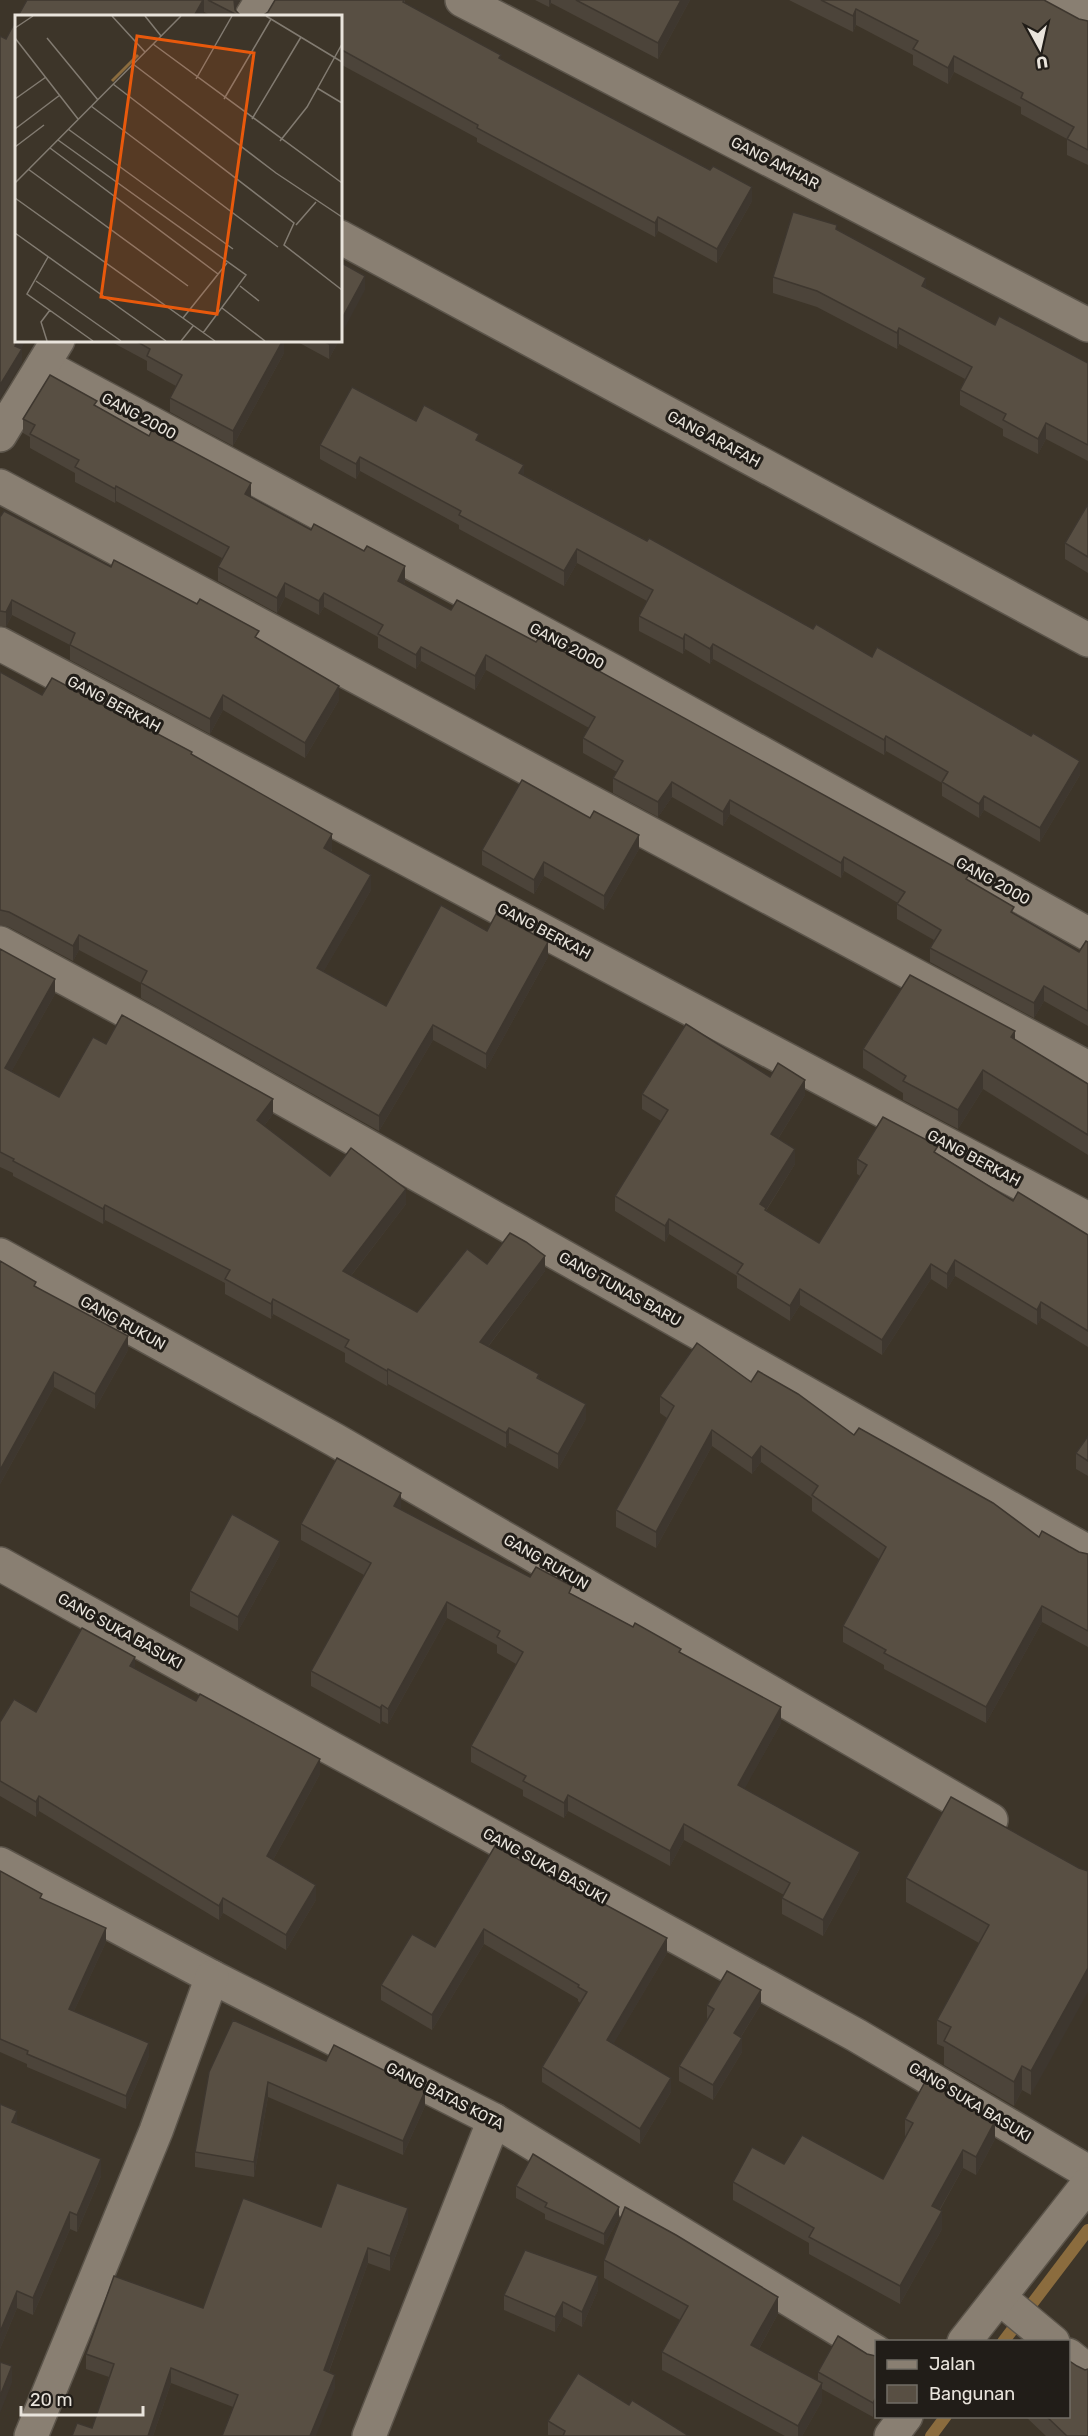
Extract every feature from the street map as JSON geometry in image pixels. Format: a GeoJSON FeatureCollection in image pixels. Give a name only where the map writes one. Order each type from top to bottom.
{"type":"FeatureCollection","features":[{"type":"Feature","properties":{"kind":"street"},"geometry":{"type":"LineString","coordinates":[[253,15],[262,0]]}},
{"type":"Feature","properties":{"kind":"street","name":"GANG AMHAR"},"geometry":{"type":"LineString","coordinates":[[462,0],[1088,326]]}},
{"type":"Feature","properties":{"kind":"street"},"geometry":{"type":"LineString","coordinates":[[1054,0],[1088,18]]}},
{"type":"Feature","properties":{"kind":"street","name":"GANG ARAFAH"},"geometry":{"type":"LineString","coordinates":[[342,238],[1088,640]]}},
{"type":"Feature","properties":{"kind":"street"},"geometry":{"type":"LineString","coordinates":[[0,435],[51,353]]}},
{"type":"Feature","properties":{"kind":"street","name":"GANG 2000"},"geometry":{"type":"LineString","coordinates":[[51,353],[615,672],[1088,934]]}},
{"type":"Feature","properties":{"kind":"street"},"geometry":{"type":"LineString","coordinates":[[0,486],[1088,1068]]}},
{"type":"Feature","properties":{"kind":"street","name":"GANG BERKAH"},"geometry":{"type":"LineString","coordinates":[[0,644],[1088,1219]]}},
{"type":"Feature","properties":{"kind":"street","name":"GANG TUNAS BARU"},"geometry":{"type":"LineString","coordinates":[[0,942],[152,1025],[1088,1552]]}},
{"type":"Feature","properties":{"kind":"street","name":"GANG RUKUN"},"geometry":{"type":"LineString","coordinates":[[0,1255],[335,1440],[1016,1834]]}},
{"type":"Feature","properties":{"kind":"street","name":"GANG SUKA BASUKI"},"geometry":{"type":"LineString","coordinates":[[0,1564],[339,1753],[856,2035],[1088,2172]]}},
{"type":"Feature","properties":{"kind":"street","name":"GANG BATAS KOTA"},"geometry":{"type":"LineString","coordinates":[[0,1864],[212,1977],[494,2120],[875,2351]]}},
{"type":"Feature","properties":{"kind":"street"},"geometry":{"type":"LineString","coordinates":[[31,2436],[156,2131],[212,1977]]}},
{"type":"Feature","properties":{"kind":"street"},"geometry":{"type":"LineString","coordinates":[[369,2436],[494,2120]]}},
{"type":"Feature","properties":{"kind":"street"},"geometry":{"type":"LineString","coordinates":[[966,2340],[1088,2184]]}},
{"type":"Feature","properties":{"kind":"street"},"geometry":{"type":"LineString","coordinates":[[1000,2298],[1051,2340]]}},
{"type":"Feature","properties":{"kind":"street"},"geometry":{"type":"LineString","coordinates":[[1070,2357],[1088,2371]]}},
{"type":"Feature","properties":{"kind":"street"},"geometry":{"type":"LineString","coordinates":[[891,2436],[904,2418]]}},
{"type":"Feature","properties":{"kind":"building"},"geometry":{"type":"Polygon","coordinates":[[[27,0],[203,0],[195,15],[19,15],[27,0]]]}},
{"type":"Feature","properties":{"kind":"building"},"geometry":{"type":"Polygon","coordinates":[[[208,0],[234,0],[235,10],[240,15],[208,0]]]}},
{"type":"Feature","properties":{"kind":"building"},"geometry":{"type":"Polygon","coordinates":[[[275,0],[404,0],[403,2],[501,55],[499,58],[710,170],[713,166],[752,187],[717,249],[658,217],[655,223],[477,128],[478,125],[342,50],[342,15],[264,15],[275,0]]]}},
{"type":"Feature","properties":{"kind":"building"},"geometry":{"type":"Polygon","coordinates":[[[576,0],[681,0],[658,43],[576,0]]]}},
{"type":"Feature","properties":{"kind":"building"},"geometry":{"type":"Polygon","coordinates":[[[821,0],[1044,0],[1079,19],[1088,21],[1088,150],[1067,139],[1074,127],[1021,98],[1023,93],[954,56],[948,68],[913,49],[918,41],[856,9],[853,16],[821,0]]]}},
{"type":"Feature","properties":{"kind":"building"},"geometry":{"type":"Polygon","coordinates":[[[15,22],[15,342],[17,342],[15,346],[22,349],[0,385],[0,36],[6,39],[15,22]]]}},
{"type":"Feature","properties":{"kind":"building"},"geometry":{"type":"Polygon","coordinates":[[[793,212],[837,225],[836,229],[926,278],[922,286],[995,325],[999,316],[1088,363],[1088,445],[1046,423],[1038,439],[1003,420],[1006,414],[960,390],[972,367],[899,328],[897,333],[817,291],[773,277],[793,212]]]}},
{"type":"Feature","properties":{"kind":"building"},"geometry":{"type":"Polygon","coordinates":[[[342,263],[365,276],[342,318],[342,263]]]}},
{"type":"Feature","properties":{"kind":"building"},"geometry":{"type":"Polygon","coordinates":[[[138,342],[282,342],[233,431],[170,398],[182,375],[147,356],[150,349],[138,342]]]}},
{"type":"Feature","properties":{"kind":"building"},"geometry":{"type":"Polygon","coordinates":[[[50,375],[97,401],[94,405],[149,436],[152,430],[251,483],[245,494],[311,530],[314,524],[364,551],[367,546],[405,566],[398,581],[451,610],[457,600],[536,642],[539,638],[969,875],[966,879],[1014,907],[1011,912],[1079,952],[1086,941],[1088,942],[1088,1011],[1044,986],[1034,1003],[930,948],[941,930],[897,904],[905,892],[844,857],[841,863],[730,800],[723,812],[672,782],[658,802],[613,778],[623,761],[583,738],[595,717],[486,655],[475,676],[421,647],[416,655],[378,634],[383,625],[324,593],[319,601],[285,583],[277,598],[218,567],[229,547],[116,486],[115,489],[75,467],[79,460],[30,434],[35,425],[23,419],[50,375]]]}},
{"type":"Feature","properties":{"kind":"building"},"geometry":{"type":"Polygon","coordinates":[[[352,387],[416,421],[424,405],[479,434],[476,440],[524,465],[519,473],[647,541],[649,538],[813,629],[816,624],[872,657],[877,647],[1031,736],[1033,733],[1080,761],[1040,828],[984,796],[979,804],[942,782],[948,772],[886,736],[884,740],[713,644],[710,649],[685,634],[683,639],[639,616],[653,590],[577,549],[564,571],[459,515],[461,511],[360,457],[356,464],[320,445],[352,387]]]}},
{"type":"Feature","properties":{"kind":"building"},"geometry":{"type":"Polygon","coordinates":[[[1088,504],[1088,557],[1065,543],[1088,504]]]}},
{"type":"Feature","properties":{"kind":"building"},"geometry":{"type":"Polygon","coordinates":[[[4,511],[111,567],[114,560],[197,604],[200,599],[259,631],[255,637],[339,686],[305,743],[223,695],[210,719],[70,645],[75,633],[12,600],[6,612],[0,611],[0,517],[4,511]]]}},
{"type":"Feature","properties":{"kind":"building"},"geometry":{"type":"Polygon","coordinates":[[[0,672],[42,695],[52,678],[192,752],[191,754],[332,834],[324,848],[371,875],[317,968],[386,1006],[441,905],[487,931],[496,914],[548,942],[486,1054],[433,1025],[379,1116],[141,983],[147,971],[79,935],[73,946],[9,912],[0,910],[0,672]]]}},
{"type":"Feature","properties":{"kind":"building"},"geometry":{"type":"Polygon","coordinates":[[[522,780],[590,818],[594,811],[639,835],[604,896],[544,862],[534,880],[482,850],[522,780]]]}},
{"type":"Feature","properties":{"kind":"building"},"geometry":{"type":"Polygon","coordinates":[[[0,949],[55,979],[5,1068],[59,1097],[93,1037],[106,1044],[122,1015],[273,1099],[257,1120],[330,1176],[351,1148],[406,1189],[343,1271],[417,1312],[467,1249],[487,1264],[510,1233],[545,1256],[480,1342],[539,1374],[537,1378],[586,1404],[558,1454],[509,1428],[506,1433],[388,1369],[387,1371],[345,1347],[349,1340],[273,1299],[271,1304],[225,1279],[230,1270],[105,1205],[103,1209],[0,1152],[0,949]]]}},
{"type":"Feature","properties":{"kind":"building"},"geometry":{"type":"Polygon","coordinates":[[[910,975],[1015,1031],[1011,1037],[1088,1084],[1088,1135],[983,1070],[958,1110],[903,1081],[906,1076],[863,1049],[910,975]]]}},
{"type":"Feature","properties":{"kind":"building"},"geometry":{"type":"Polygon","coordinates":[[[686,1024],[770,1077],[778,1063],[805,1080],[771,1134],[795,1149],[760,1204],[766,1208],[765,1210],[819,1243],[867,1165],[857,1159],[883,1117],[938,1146],[934,1152],[1013,1201],[1018,1192],[1088,1235],[1088,1331],[1041,1302],[1037,1310],[955,1260],[947,1274],[931,1264],[882,1340],[800,1289],[790,1306],[737,1273],[743,1264],[669,1219],[665,1226],[615,1196],[668,1110],[642,1094],[686,1024]]]}},
{"type":"Feature","properties":{"kind":"building"},"geometry":{"type":"Polygon","coordinates":[[[0,1261],[36,1282],[34,1286],[128,1336],[95,1394],[54,1372],[0,1470],[0,1261]]]}},
{"type":"Feature","properties":{"kind":"building"},"geometry":{"type":"Polygon","coordinates":[[[697,1343],[751,1382],[758,1371],[798,1394],[854,1435],[859,1428],[993,1503],[1039,1537],[1042,1531],[1079,1552],[1088,1554],[1088,1631],[1042,1606],[986,1707],[884,1653],[886,1650],[843,1626],[886,1547],[812,1495],[818,1486],[761,1446],[752,1458],[712,1430],[656,1532],[616,1510],[674,1406],[660,1396],[697,1343]]]}},
{"type":"Feature","properties":{"kind":"building"},"geometry":{"type":"Polygon","coordinates":[[[1088,1436],[1088,1461],[1076,1453],[1088,1436]]]}},
{"type":"Feature","properties":{"kind":"building"},"geometry":{"type":"Polygon","coordinates":[[[337,1458],[401,1493],[394,1506],[530,1577],[536,1567],[572,1586],[569,1593],[633,1627],[635,1623],[681,1649],[679,1652],[781,1707],[738,1785],[860,1852],[823,1920],[782,1898],[790,1883],[684,1824],[670,1851],[568,1795],[564,1803],[523,1781],[526,1776],[471,1746],[523,1652],[497,1637],[500,1631],[447,1602],[388,1709],[382,1705],[380,1708],[311,1671],[371,1563],[301,1524],[337,1458]]]}},
{"type":"Feature","properties":{"kind":"building"},"geometry":{"type":"Polygon","coordinates":[[[232,1514],[280,1541],[238,1617],[190,1591],[232,1514]]]}},
{"type":"Feature","properties":{"kind":"building"},"geometry":{"type":"Polygon","coordinates":[[[82,1628],[135,1657],[130,1666],[196,1701],[200,1694],[320,1759],[267,1856],[316,1885],[286,1935],[223,1898],[219,1906],[39,1796],[36,1802],[0,1781],[0,1722],[14,1699],[36,1712],[82,1628]]]}},
{"type":"Feature","properties":{"kind":"building"},"geometry":{"type":"Polygon","coordinates":[[[951,1797],[1088,1871],[1088,1968],[1031,2071],[1022,2066],[1014,2082],[944,2041],[951,2027],[937,2020],[989,1925],[906,1878],[951,1797]]]}},
{"type":"Feature","properties":{"kind":"building"},"geometry":{"type":"Polygon","coordinates":[[[495,1846],[554,1880],[556,1878],[667,1938],[607,2040],[671,2078],[640,2129],[542,2067],[587,1992],[484,1929],[432,2015],[381,1985],[412,1934],[435,1947],[495,1846]]]}},
{"type":"Feature","properties":{"kind":"building"},"geometry":{"type":"Polygon","coordinates":[[[0,1871],[42,1894],[40,1898],[106,1928],[69,2009],[149,2043],[126,2096],[27,2054],[28,2051],[0,2039],[0,1871]]]}},
{"type":"Feature","properties":{"kind":"building"},"geometry":{"type":"Polygon","coordinates":[[[727,1971],[761,1990],[734,2033],[742,2038],[713,2085],[679,2066],[714,2009],[707,2005],[727,1971]]]}},
{"type":"Feature","properties":{"kind":"building"},"geometry":{"type":"Polygon","coordinates":[[[233,2020],[326,2061],[334,2045],[425,2091],[403,2141],[268,2082],[254,2162],[195,2152],[209,2072],[233,2020]]]}},
{"type":"Feature","properties":{"kind":"building"},"geometry":{"type":"Polygon","coordinates":[[[926,2080],[995,2121],[976,2157],[963,2150],[932,2206],[942,2211],[900,2286],[809,2237],[814,2228],[733,2182],[752,2147],[784,2164],[802,2135],[883,2179],[913,2123],[905,2119],[926,2080]]]}},
{"type":"Feature","properties":{"kind":"building"},"geometry":{"type":"Polygon","coordinates":[[[0,2104],[17,2111],[12,2122],[101,2159],[77,2215],[70,2212],[33,2298],[17,2291],[0,2332],[0,2104]]]}},
{"type":"Feature","properties":{"kind":"building"},"geometry":{"type":"Polygon","coordinates":[[[533,2154],[619,2207],[604,2234],[545,2207],[547,2203],[516,2186],[533,2154]]]}},
{"type":"Feature","properties":{"kind":"building"},"geometry":{"type":"Polygon","coordinates":[[[337,2183],[408,2208],[390,2256],[368,2248],[324,2370],[335,2375],[310,2436],[222,2436],[238,2395],[171,2368],[148,2436],[72,2436],[77,2423],[92,2428],[114,2364],[86,2354],[114,2276],[203,2308],[243,2198],[321,2227],[337,2183]]]}},
{"type":"Feature","properties":{"kind":"building"},"geometry":{"type":"Polygon","coordinates":[[[625,2207],[778,2297],[751,2345],[822,2383],[798,2426],[662,2352],[688,2306],[604,2260],[625,2207]]]}},
{"type":"Feature","properties":{"kind":"building"},"geometry":{"type":"Polygon","coordinates":[[[525,2250],[598,2276],[582,2312],[563,2302],[555,2317],[504,2295],[525,2250]]]}},
{"type":"Feature","properties":{"kind":"building"},"geometry":{"type":"Polygon","coordinates":[[[838,2336],[867,2354],[875,2356],[875,2399],[873,2403],[818,2372],[838,2336]]]}},
{"type":"Feature","properties":{"kind":"building"},"geometry":{"type":"Polygon","coordinates":[[[1070,2361],[1085,2370],[1088,2369],[1088,2436],[1067,2436],[1048,2418],[1070,2418],[1070,2361]]]}},
{"type":"Feature","properties":{"kind":"building"},"geometry":{"type":"Polygon","coordinates":[[[0,2362],[12,2366],[0,2396],[0,2362]]]}},
{"type":"Feature","properties":{"kind":"building"},"geometry":{"type":"Polygon","coordinates":[[[578,2373],[629,2405],[632,2400],[689,2436],[563,2436],[565,2431],[548,2421],[578,2373]]]}},
{"type":"Feature","properties":{"kind":"waterway"},"geometry":{"type":"LineString","coordinates":[[1005,2340],[1088,2230]]}},
{"type":"Feature","properties":{"kind":"waterway"},"geometry":{"type":"LineString","coordinates":[[931,2436],[944,2418]]}}]}
